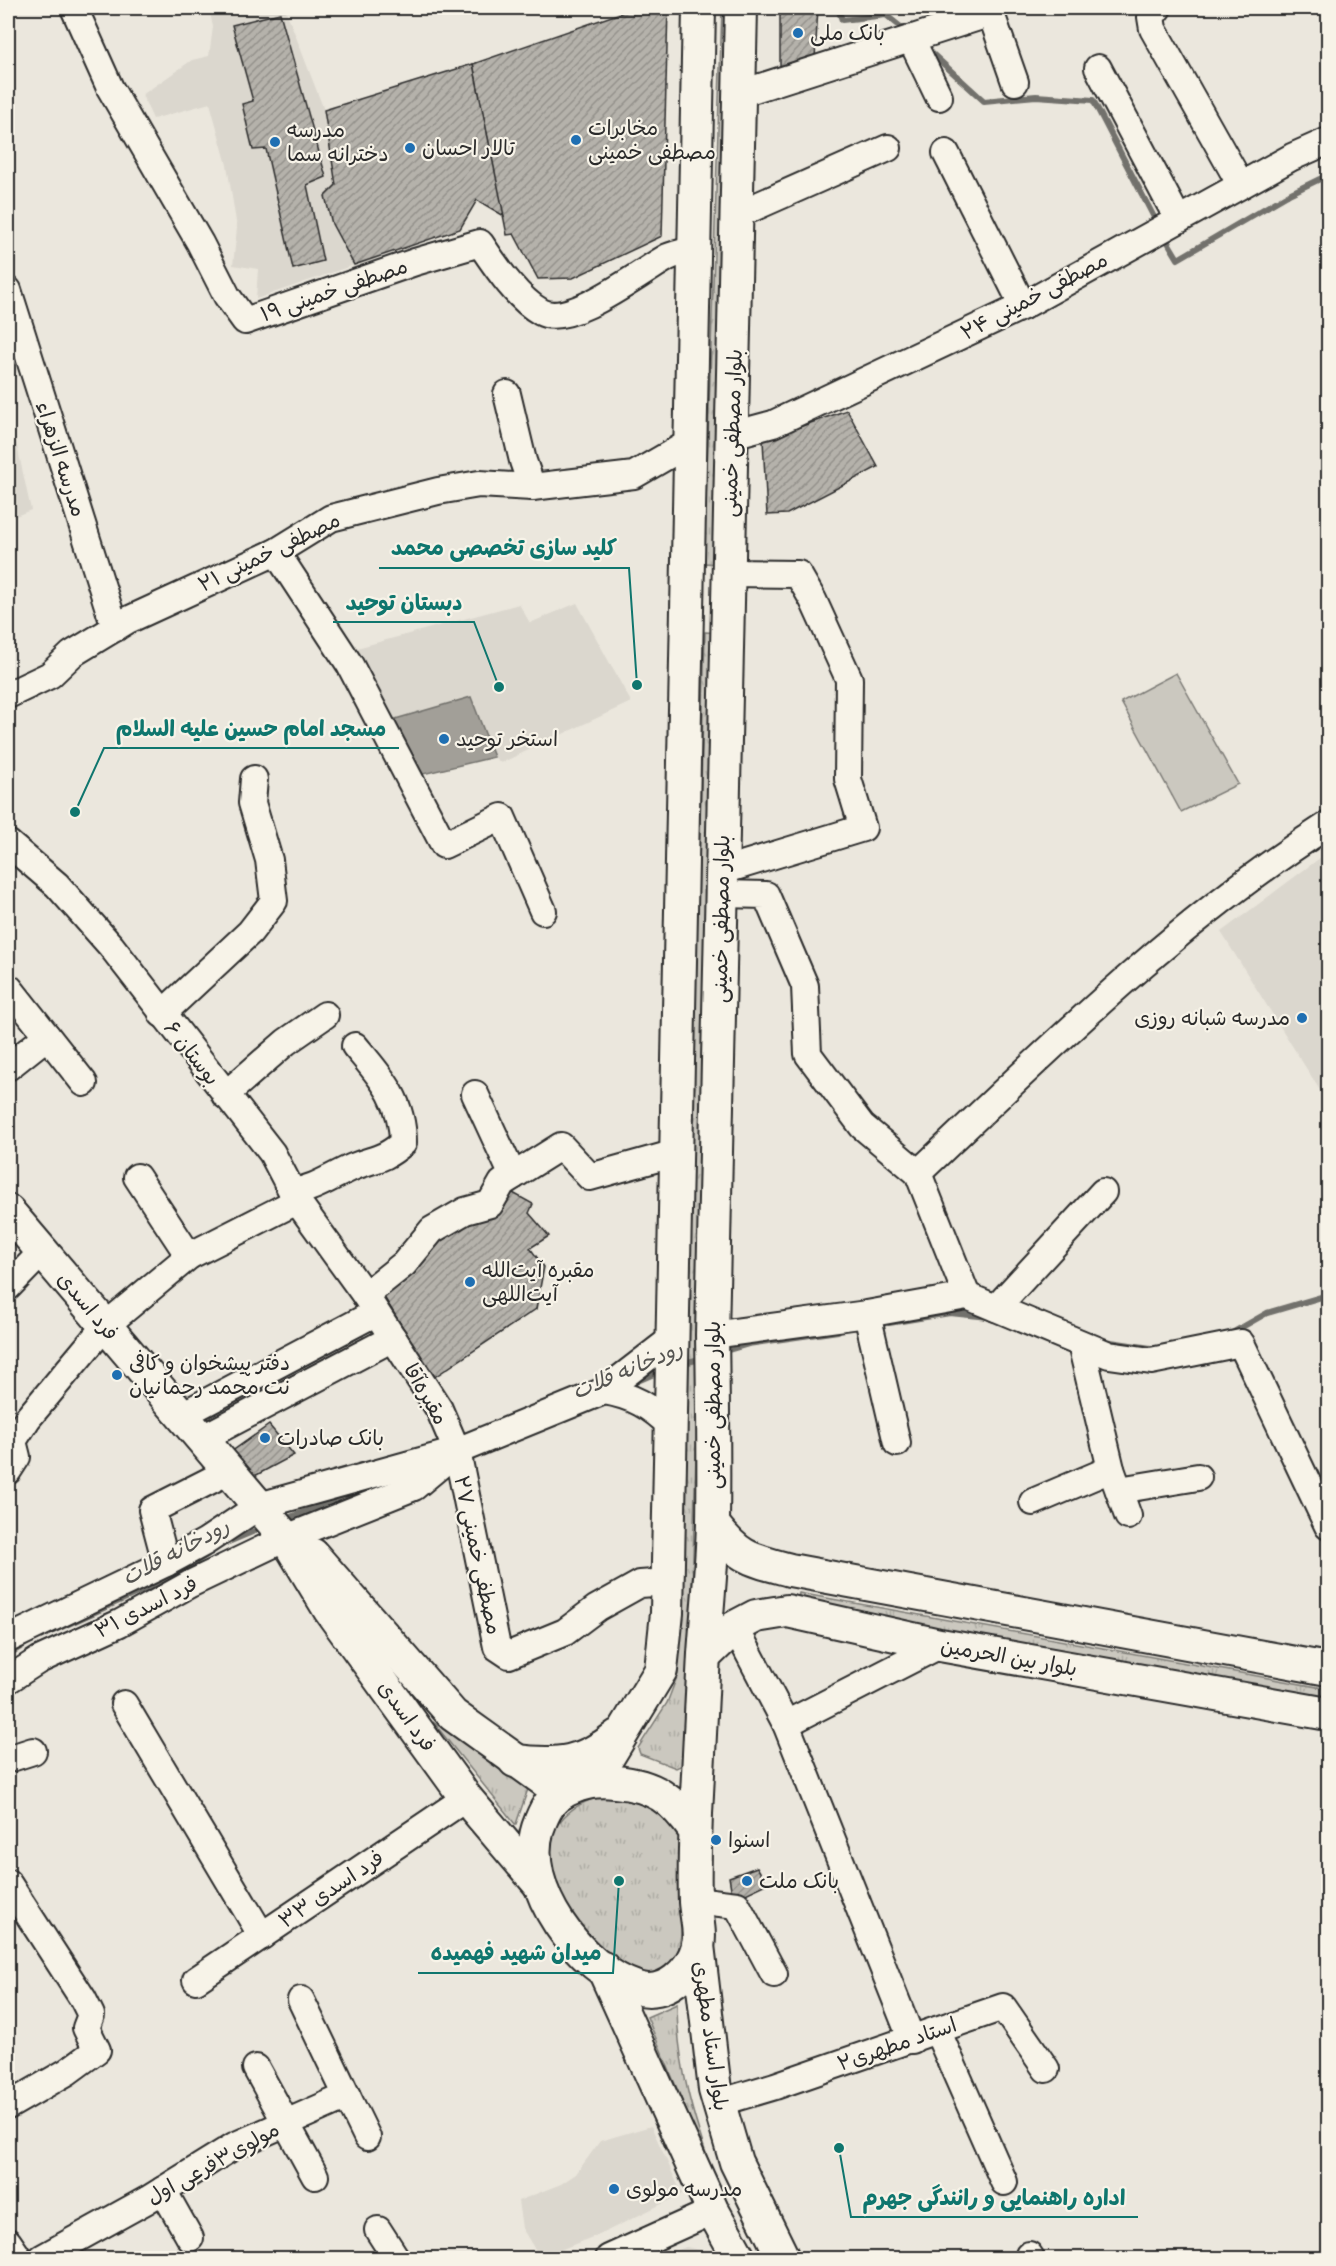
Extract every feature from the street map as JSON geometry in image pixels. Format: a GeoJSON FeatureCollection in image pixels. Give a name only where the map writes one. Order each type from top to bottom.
{"type":"FeatureCollection","features":[{"type":"Feature","properties":{"kind":"main road","name":"بلوار مصطفی خمینی"},"geometry":{"type":"LineString","coordinates":[[594,1780],[661,1671],[668,1582],[699,8]]}},
{"type":"Feature","properties":{"kind":"main road","name":"بلوار مصطفی خمینی"},"geometry":{"type":"LineString","coordinates":[[695,1831],[713,1524],[712,1336],[739,214],[741,8]]}},
{"type":"Feature","properties":{"kind":"main road"},"geometry":{"type":"LineString","coordinates":[[687,603],[728,606]]}},
{"type":"Feature","properties":{"kind":"main road","name":"فرد اسدی"},"geometry":{"type":"LineString","coordinates":[[8,1211],[105,1326],[197,1425],[229,1471],[286,1538],[329,1609],[466,1798],[540,1885]]}},
{"type":"Feature","properties":{"kind":"main road"},"geometry":{"type":"LineString","coordinates":[[713,1524],[733,1550],[758,1561],[790,1570],[1329,1669]]}},
{"type":"Feature","properties":{"kind":"main road","name":"فرد اسدی"},"geometry":{"type":"LineString","coordinates":[[286,1538],[317,1557],[453,1715],[562,1793]]}},
{"type":"Feature","properties":{"kind":"main road"},"geometry":{"type":"LineString","coordinates":[[787,1611],[790,1570]]}},
{"type":"Feature","properties":{"kind":"main road","name":"بلوار بین الحرمین"},"geometry":{"type":"LineString","coordinates":[[704,1657],[735,1627],[756,1616],[787,1611],[940,1645],[1329,1714]]}},
{"type":"Feature","properties":{"kind":"main road"},"geometry":{"type":"LineString","coordinates":[[514,1760],[551,1765],[576,1760],[599,1751],[627,1728]]}},
{"type":"Feature","properties":{"kind":"main road"},"geometry":{"type":"LineString","coordinates":[[594,1780],[634,1783],[653,1790],[679,1808],[695,1831],[695,1900],[698,1945],[675,1982],[664,1989],[651,1991],[637,1988],[603,1968],[585,1954],[559,1924],[540,1885],[534,1853],[542,1815],[551,1800],[594,1780]]}},
{"type":"Feature","properties":{"kind":"main road","name":"بلوار استاد مطهری"},"geometry":{"type":"LineString","coordinates":[[698,1945],[718,2103],[736,2162],[783,2259]]}},
{"type":"Feature","properties":{"kind":"main road"},"geometry":{"type":"LineString","coordinates":[[603,1968],[713,2211],[739,2259]]}},
{"type":"Feature","properties":{"kind":"street","name":"مصطفی خمینی ۱۹"},"geometry":{"type":"LineString","coordinates":[[74,8],[110,88],[200,243],[227,296],[245,321],[415,262],[480,243],[506,280],[542,313],[587,307],[670,256],[695,250]]}},
{"type":"Feature","properties":{"kind":"street"},"geometry":{"type":"LineString","coordinates":[[1158,8],[1151,17],[1153,29],[1241,185]]}},
{"type":"Feature","properties":{"kind":"street"},"geometry":{"type":"LineString","coordinates":[[739,94],[911,39],[990,10],[1015,82]]}},
{"type":"Feature","properties":{"kind":"street"},"geometry":{"type":"LineString","coordinates":[[911,39],[939,97]]}},
{"type":"Feature","properties":{"kind":"street"},"geometry":{"type":"LineString","coordinates":[[1098,68],[1178,219]]}},
{"type":"Feature","properties":{"kind":"street","name":"مصطفی خمینی ۲۴"},"geometry":{"type":"LineString","coordinates":[[732,435],[773,424],[1023,306],[1241,185],[1329,141]]}},
{"type":"Feature","properties":{"kind":"street"},"geometry":{"type":"LineString","coordinates":[[739,214],[888,148]]}},
{"type":"Feature","properties":{"kind":"street"},"geometry":{"type":"LineString","coordinates":[[946,153],[1023,306]]}},
{"type":"Feature","properties":{"kind":"street","name":"مدرسه الزهراء"},"geometry":{"type":"LineString","coordinates":[[8,290],[115,628]]}},
{"type":"Feature","properties":{"kind":"street"},"geometry":{"type":"LineString","coordinates":[[507,394],[523,461],[532,487]]}},
{"type":"Feature","properties":{"kind":"street","name":"مصطفی خمینی ۲۱"},"geometry":{"type":"LineString","coordinates":[[8,695],[50,675],[72,654],[115,628],[209,581],[276,552],[331,518],[438,491],[479,484],[532,487],[634,475],[691,442]]}},
{"type":"Feature","properties":{"kind":"street"},"geometry":{"type":"LineString","coordinates":[[276,552],[350,665],[444,845],[502,817],[543,911]]}},
{"type":"Feature","properties":{"kind":"street"},"geometry":{"type":"LineString","coordinates":[[722,883],[863,828],[848,780],[849,679],[813,600],[798,574],[729,573]]}},
{"type":"Feature","properties":{"kind":"street"},"geometry":{"type":"LineString","coordinates":[[162,1014],[250,932],[274,901],[269,860],[252,803],[254,779]]}},
{"type":"Feature","properties":{"kind":"street"},"geometry":{"type":"LineString","coordinates":[[918,1173],[1117,985],[1266,865],[1329,825]]}},
{"type":"Feature","properties":{"kind":"street","name":"بوستان ۶"},"geometry":{"type":"LineString","coordinates":[[8,843],[57,885],[111,946],[272,1153],[295,1197],[363,1303]]}},
{"type":"Feature","properties":{"kind":"street"},"geometry":{"type":"LineString","coordinates":[[722,883],[766,895],[805,986],[808,1054],[847,1103],[862,1126],[918,1173],[967,1296]]}},
{"type":"Feature","properties":{"kind":"street"},"geometry":{"type":"LineString","coordinates":[[10,989],[84,1083]]}},
{"type":"Feature","properties":{"kind":"street"},"geometry":{"type":"LineString","coordinates":[[225,1095],[286,1042],[325,1015]]}},
{"type":"Feature","properties":{"kind":"street"},"geometry":{"type":"LineString","coordinates":[[8,1067],[47,1036]]}},
{"type":"Feature","properties":{"kind":"street"},"geometry":{"type":"LineString","coordinates":[[8,1471],[17,1457],[13,1442],[28,1418],[105,1326],[189,1256],[304,1191],[354,1166],[387,1156],[403,1143],[396,1101],[381,1076],[356,1046]]}},
{"type":"Feature","properties":{"kind":"street"},"geometry":{"type":"LineString","coordinates":[[476,1094],[513,1176]]}},
{"type":"Feature","properties":{"kind":"street"},"geometry":{"type":"LineString","coordinates":[[197,1425],[363,1303],[404,1264],[432,1230],[465,1211],[490,1204],[502,1183],[561,1146],[590,1177],[676,1153]]}},
{"type":"Feature","properties":{"kind":"street"},"geometry":{"type":"LineString","coordinates":[[137,1177],[189,1256]]}},
{"type":"Feature","properties":{"kind":"street"},"geometry":{"type":"LineString","coordinates":[[996,1308],[1103,1192]]}},
{"type":"Feature","properties":{"kind":"street"},"geometry":{"type":"LineString","coordinates":[[8,1287],[42,1252]]}},
{"type":"Feature","properties":{"kind":"street"},"geometry":{"type":"LineString","coordinates":[[712,1336],[867,1314],[967,1296],[1109,1355],[1151,1361],[1241,1343],[1329,1526]]}},
{"type":"Feature","properties":{"kind":"street","name":"مقبره‌آقا"},"geometry":{"type":"LineString","coordinates":[[363,1303],[383,1343],[439,1410],[457,1451]]}},
{"type":"Feature","properties":{"kind":"street"},"geometry":{"type":"LineString","coordinates":[[867,1314],[897,1443]]}},
{"type":"Feature","properties":{"kind":"street"},"geometry":{"type":"LineString","coordinates":[[457,1451],[604,1391],[673,1338]]}},
{"type":"Feature","properties":{"kind":"street"},"geometry":{"type":"LineString","coordinates":[[197,1425],[383,1343]]}},
{"type":"Feature","properties":{"kind":"street"},"geometry":{"type":"LineString","coordinates":[[1082,1344],[1115,1480],[1128,1516]]}},
{"type":"Feature","properties":{"kind":"street"},"geometry":{"type":"LineString","coordinates":[[604,1391],[628,1395],[647,1404],[671,1425]]}},
{"type":"Feature","properties":{"kind":"street","name":"فرد اسدی ۳۱"},"geometry":{"type":"LineString","coordinates":[[8,1639],[166,1563],[259,1506],[457,1451]]}},
{"type":"Feature","properties":{"kind":"street","name":"فرد اسدی ۳۱"},"geometry":{"type":"LineString","coordinates":[[8,1680],[39,1660],[120,1623],[190,1584],[286,1538],[414,1487],[457,1451]]}},
{"type":"Feature","properties":{"kind":"street","name":"مصطفی خمینی ۲۷"},"geometry":{"type":"LineString","coordinates":[[457,1451],[497,1647],[509,1655],[565,1632],[597,1608],[640,1584],[668,1582]]}},
{"type":"Feature","properties":{"kind":"street"},"geometry":{"type":"LineString","coordinates":[[166,1563],[152,1510],[229,1471]]}},
{"type":"Feature","properties":{"kind":"street"},"geometry":{"type":"LineString","coordinates":[[1033,1502],[1115,1480],[1198,1476]]}},
{"type":"Feature","properties":{"kind":"street"},"geometry":{"type":"LineString","coordinates":[[735,1627],[786,1725],[912,2040]]}},
{"type":"Feature","properties":{"kind":"street"},"geometry":{"type":"LineString","coordinates":[[786,1725],[940,1645]]}},
{"type":"Feature","properties":{"kind":"street"},"geometry":{"type":"LineString","coordinates":[[124,1704],[262,1936]]}},
{"type":"Feature","properties":{"kind":"street"},"geometry":{"type":"LineString","coordinates":[[8,1759],[33,1751]]}},
{"type":"Feature","properties":{"kind":"street","name":"فرد اسدی ۳۳"},"geometry":{"type":"LineString","coordinates":[[196,1980],[466,1798]]}},
{"type":"Feature","properties":{"kind":"street"},"geometry":{"type":"LineString","coordinates":[[8,1883],[83,1999],[91,2015],[86,2028],[97,2050],[67,2072],[8,2106]]}},
{"type":"Feature","properties":{"kind":"street"},"geometry":{"type":"LineString","coordinates":[[695,1900],[737,1905],[774,1974]]}},
{"type":"Feature","properties":{"kind":"street"},"geometry":{"type":"LineString","coordinates":[[301,2000],[367,2138]]}},
{"type":"Feature","properties":{"kind":"street","name":"استاد مطهری۲"},"geometry":{"type":"LineString","coordinates":[[718,2103],[912,2040],[1003,2007],[1046,2069]]}},
{"type":"Feature","properties":{"kind":"street"},"geometry":{"type":"LineString","coordinates":[[937,2030],[1004,2182]]}},
{"type":"Feature","properties":{"kind":"street"},"geometry":{"type":"LineString","coordinates":[[256,2068],[315,2176]]}},
{"type":"Feature","properties":{"kind":"street","name":"مولوی۳فرعی اول"},"geometry":{"type":"LineString","coordinates":[[42,2259],[163,2190],[234,2146],[347,2096]]}},
{"type":"Feature","properties":{"kind":"street"},"geometry":{"type":"LineString","coordinates":[[163,2190],[190,2238]]}},
{"type":"Feature","properties":{"kind":"street"},"geometry":{"type":"LineString","coordinates":[[609,2259],[713,2211]]}},
{"type":"Feature","properties":{"kind":"street"},"geometry":{"type":"LineString","coordinates":[[378,2230],[396,2259]]}},
{"type":"Feature","properties":{"kind":"street"},"geometry":{"type":"LineString","coordinates":[[8,2242],[19,2259]]}},
{"type":"Feature","properties":{"kind":"shaded area","name":"مدرسه دخترانه سما"},"geometry":{"type":"Polygon","coordinates":[[[209,8],[285,8],[324,110],[336,185],[325,196],[354,265],[256,299],[258,269],[233,265],[237,228],[227,165],[210,103],[153,119],[142,95],[192,60],[209,56],[213,27],[209,8]]]}},
{"type":"Feature","properties":{"kind":"shaded area"},"geometry":{"type":"Polygon","coordinates":[[[8,425],[14,432],[31,510],[8,519],[8,425]]]}},
{"type":"Feature","properties":{"kind":"shaded area"},"geometry":{"type":"Polygon","coordinates":[[[577,603],[631,702],[501,763],[494,757],[419,775],[357,648],[519,604],[530,623],[577,603]]]}},
{"type":"Feature","properties":{"kind":"shaded area","name":"استخر توحید"},"geometry":{"type":"Polygon","coordinates":[[[471,697],[494,757],[419,775],[392,720],[471,697]]]}},
{"type":"Feature","properties":{"kind":"shaded area","name":"مدرسه شبانه روزی"},"geometry":{"type":"Polygon","coordinates":[[[1328,852],[1328,1103],[1221,932],[1328,852]]]}},
{"type":"Feature","properties":{"kind":"shaded area","name":"مدرسه مولوی"},"geometry":{"type":"Polygon","coordinates":[[[651,2126],[682,2194],[605,2232],[540,2258],[522,2228],[518,2201],[561,2184],[576,2174],[600,2141],[651,2126]]]}},
{"type":"Feature","properties":{"kind":"shaded area"},"geometry":{"type":"Polygon","coordinates":[[[686,2247],[704,2251],[714,2258],[656,2258],[686,2247]]]}},
{"type":"Feature","properties":{"kind":"green space"},"geometry":{"type":"Polygon","coordinates":[[[722,8],[733,8],[718,564],[704,563],[722,8]]]}},
{"type":"Feature","properties":{"kind":"green space"},"geometry":{"type":"Polygon","coordinates":[[[705,632],[720,633],[687,1763],[676,1768],[640,1754],[638,1748],[667,1703],[678,1674],[705,632]]]}},
{"type":"Feature","properties":{"kind":"green space"},"geometry":{"type":"Polygon","coordinates":[[[1176,673],[1238,784],[1181,812],[1121,702],[1176,673]]]}},
{"type":"Feature","properties":{"kind":"green space"},"geometry":{"type":"Polygon","coordinates":[[[360,1329],[365,1342],[211,1423],[205,1411],[360,1329]]]}},
{"type":"Feature","properties":{"kind":"green space"},"geometry":{"type":"Polygon","coordinates":[[[799,1593],[1328,1689],[1328,1708],[796,1605],[799,1593]]]}},
{"type":"Feature","properties":{"kind":"green space"},"geometry":{"type":"Polygon","coordinates":[[[433,1722],[529,1786],[516,1824],[515,1824],[433,1722]]]}},
{"type":"Feature","properties":{"kind":"green space"},"geometry":{"type":"Polygon","coordinates":[[[606,1796],[643,1804],[660,1811],[674,1823],[680,1835],[685,1871],[678,1954],[674,1967],[655,1976],[632,1969],[604,1953],[578,1923],[550,1874],[547,1859],[548,1846],[560,1822],[580,1805],[606,1796]]]}},
{"type":"Feature","properties":{"kind":"green space"},"geometry":{"type":"Polygon","coordinates":[[[677,2004],[683,2071],[714,2177],[647,2017],[677,2004]]]}},
{"type":"Feature","properties":{"kind":"building","name":"مخابرات مصطفی خمینی"},"geometry":{"type":"Polygon","coordinates":[[[635,8],[668,8],[662,236],[573,278],[538,279],[514,234],[507,235],[473,64],[635,8]]]}},
{"type":"Feature","properties":{"kind":"building","name":"بانک ملی"},"geometry":{"type":"Polygon","coordinates":[[[780,8],[818,8],[815,58],[780,70],[780,8]]]}},
{"type":"Feature","properties":{"kind":"building","name":"مدرسه دخترانه سما"},"geometry":{"type":"Polygon","coordinates":[[[280,13],[326,177],[307,185],[323,261],[293,269],[266,149],[253,150],[242,104],[253,101],[232,25],[280,13]]]}},
{"type":"Feature","properties":{"kind":"building","name":"تالار احسان"},"geometry":{"type":"Polygon","coordinates":[[[473,64],[504,216],[477,200],[460,229],[354,265],[332,224],[325,196],[336,185],[324,110],[473,64]]]}},
{"type":"Feature","properties":{"kind":"building"},"geometry":{"type":"Polygon","coordinates":[[[847,410],[878,467],[787,514],[767,515],[763,440],[847,410]]]}},
{"type":"Feature","properties":{"kind":"building","name":"مقبره آیت‌الله آیت‌اللهی"},"geometry":{"type":"Polygon","coordinates":[[[511,1192],[533,1204],[529,1213],[549,1236],[530,1248],[544,1267],[536,1309],[433,1378],[384,1297],[440,1236],[511,1192]]]}},
{"type":"Feature","properties":{"kind":"building","name":"بانک صادرات"},"geometry":{"type":"Polygon","coordinates":[[[269,1425],[294,1455],[251,1478],[231,1452],[269,1425]]]}},
{"type":"Feature","properties":{"kind":"building","name":"بانک ملت"},"geometry":{"type":"Polygon","coordinates":[[[757,1867],[767,1884],[733,1900],[729,1877],[757,1867]]]}},
{"type":"Feature","properties":{"kind":"waterway"},"geometry":{"type":"LineString","coordinates":[[838,8],[842,20],[886,15],[907,32]]}},
{"type":"Feature","properties":{"kind":"waterway"},"geometry":{"type":"LineString","coordinates":[[926,48],[984,101],[1036,96],[1093,100],[1158,225]]}},
{"type":"Feature","properties":{"kind":"waterway"},"geometry":{"type":"LineString","coordinates":[[1163,234],[1178,259],[1291,193],[1328,175]]}},
{"type":"Feature","properties":{"kind":"waterway","name":"رودخانه قلات"},"geometry":{"type":"LineString","coordinates":[[1230,1334],[1267,1313],[1328,1295]]}},
{"type":"Feature","properties":{"kind":"waterway","name":"رودخانه قلات"},"geometry":{"type":"LineString","coordinates":[[889,1323],[950,1313],[989,1317]]}},
{"type":"Feature","properties":{"kind":"waterway","name":"رودخانه قلات"},"geometry":{"type":"LineString","coordinates":[[721,1352],[748,1344],[838,1331]]}},
{"type":"Feature","properties":{"kind":"waterway","name":"رودخانه قلات"},"geometry":{"type":"LineString","coordinates":[[1104,1341],[1157,1349]]}},
{"type":"Feature","properties":{"kind":"waterway","name":"رودخانه قلات"},"geometry":{"type":"LineString","coordinates":[[681,1364],[703,1358]]}},
{"type":"Feature","properties":{"kind":"waterway","name":"رودخانه قلات"},"geometry":{"type":"LineString","coordinates":[[633,1383],[663,1370]]}},
{"type":"Feature","properties":{"kind":"waterway","name":"رودخانه قلات"},"geometry":{"type":"LineString","coordinates":[[282,1520],[373,1487]]}},
{"type":"Feature","properties":{"kind":"waterway","name":"رودخانه قلات"},"geometry":{"type":"LineString","coordinates":[[226,1543],[264,1527]]}},
{"type":"Feature","properties":{"kind":"waterway","name":"رودخانه قلات"},"geometry":{"type":"LineString","coordinates":[[53,1631],[172,1577],[207,1555]]}},
{"type":"Feature","properties":{"kind":"waterway","name":"رودخانه قلات"},"geometry":{"type":"LineString","coordinates":[[8,1655],[25,1644]]}},
{"type":"Feature","properties":{"kind":"place","name":"بانک ملی"},"geometry":{"type":"Point","coordinates":[798,33]}},
{"type":"Feature","properties":{"kind":"place","name":"مخابرات مصطفی خمینی"},"geometry":{"type":"Point","coordinates":[576,140]}},
{"type":"Feature","properties":{"kind":"place","name":"مدرسه دخترانه سما"},"geometry":{"type":"Point","coordinates":[275,142]}},
{"type":"Feature","properties":{"kind":"place","name":"تالار احسان"},"geometry":{"type":"Point","coordinates":[410,148]}},
{"type":"Feature","properties":{"kind":"place","name":"کلید سازی تخصصی محمد"},"geometry":{"type":"Point","coordinates":[637,685]}},
{"type":"Feature","properties":{"kind":"place","name":"دبستان توحید"},"geometry":{"type":"Point","coordinates":[499,687]}},
{"type":"Feature","properties":{"kind":"place","name":"استخر توحید"},"geometry":{"type":"Point","coordinates":[444,739]}},
{"type":"Feature","properties":{"kind":"place","name":"مسجد امام حسین علیه السلام"},"geometry":{"type":"Point","coordinates":[75,812]}},
{"type":"Feature","properties":{"kind":"place","name":"مدرسه شبانه روزی"},"geometry":{"type":"Point","coordinates":[1302,1018]}},
{"type":"Feature","properties":{"kind":"place","name":"مقبره آیت‌الله آیت‌اللهی"},"geometry":{"type":"Point","coordinates":[470,1282]}},
{"type":"Feature","properties":{"kind":"place","name":"دفتر پیشخوان و کافی نت محمد رحمانیان"},"geometry":{"type":"Point","coordinates":[117,1375]}},
{"type":"Feature","properties":{"kind":"place","name":"بانک صادرات"},"geometry":{"type":"Point","coordinates":[265,1438]}},
{"type":"Feature","properties":{"kind":"place","name":"اسنوا"},"geometry":{"type":"Point","coordinates":[716,1840]}},
{"type":"Feature","properties":{"kind":"place","name":"میدان شهید فهمیده"},"geometry":{"type":"Point","coordinates":[619,1881]}},
{"type":"Feature","properties":{"kind":"place","name":"بانک ملت"},"geometry":{"type":"Point","coordinates":[747,1881]}},
{"type":"Feature","properties":{"kind":"place","name":"اداره راهنمایی و رانندگی جهرم"},"geometry":{"type":"Point","coordinates":[839,2148]}},
{"type":"Feature","properties":{"kind":"place","name":"مدرسه مولوی"},"geometry":{"type":"Point","coordinates":[614,2189]}}]}
